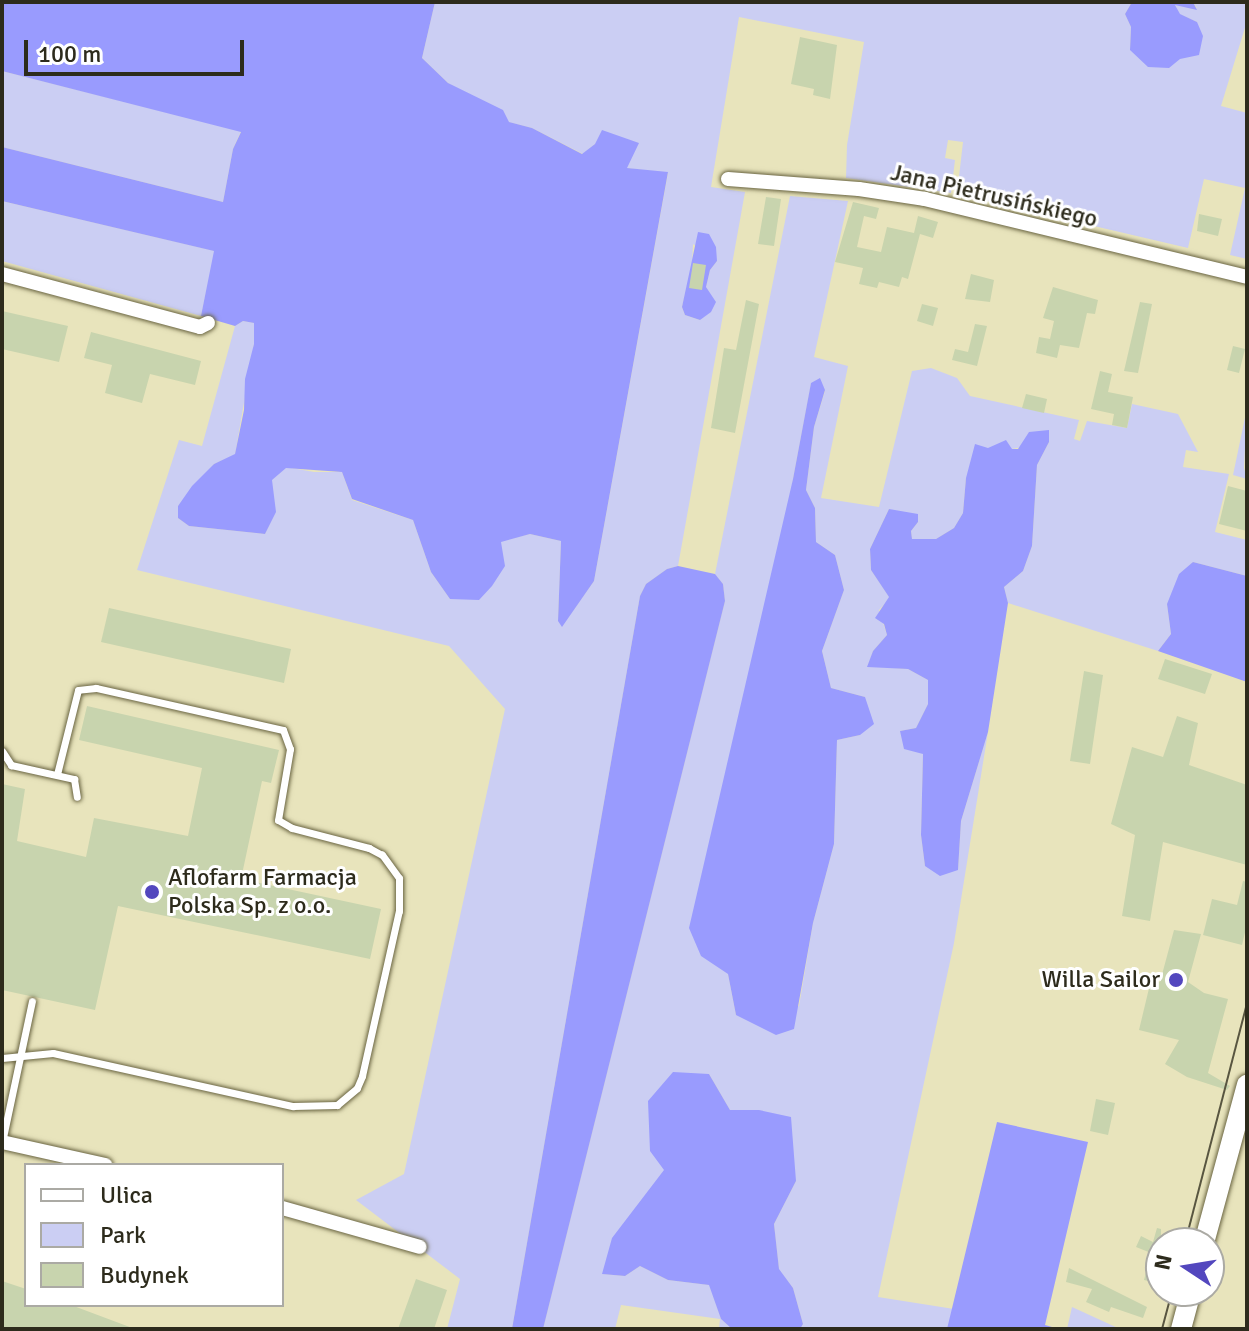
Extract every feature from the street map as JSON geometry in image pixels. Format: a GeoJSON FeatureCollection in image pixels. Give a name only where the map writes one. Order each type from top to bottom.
{"type":"FeatureCollection","features":[{"type":"Feature","properties":{"kind":"main road"},"geometry":{"type":"LineString","coordinates":[[1208,1227],[1247,1085]]}},
{"type":"Feature","properties":{"kind":"main road"},"geometry":{"type":"LineString","coordinates":[[1181,1329],[1187,1307]]}},
{"type":"Feature","properties":{"kind":"street","name":"Jana Pietrusińskiego"},"geometry":{"type":"LineString","coordinates":[[728,179],[859,189],[925,199],[1247,277]]}},
{"type":"Feature","properties":{"kind":"street"},"geometry":{"type":"LineString","coordinates":[[2,274],[200,327],[208,323]]}},
{"type":"Feature","properties":{"kind":"street"},"geometry":{"type":"LineString","coordinates":[[2,1142],[96,1163]]}},
{"type":"Feature","properties":{"kind":"street"},"geometry":{"type":"LineString","coordinates":[[284,1209],[420,1247]]}},
{"type":"Feature","properties":{"kind":"lane"},"geometry":{"type":"LineString","coordinates":[[2,1058],[53,1053],[293,1106],[337,1105],[357,1088],[362,1076],[399,911],[399,878],[382,855],[369,848],[292,828],[278,820],[290,749],[283,730],[96,688],[78,690],[57,774]]}},
{"type":"Feature","properties":{"kind":"lane"},"geometry":{"type":"LineString","coordinates":[[2,751],[11,765],[74,779],[77,797]]}},
{"type":"Feature","properties":{"kind":"lane"},"geometry":{"type":"LineString","coordinates":[[2,1142],[32,1001]]}},
{"type":"Feature","properties":{"kind":"green space"},"geometry":{"type":"Polygon","coordinates":[[[435,2],[1132,2],[1125,14],[1131,27],[1130,50],[1197,22],[1179,14],[1175,4],[1197,8],[1193,2],[1247,2],[1247,21],[1221,106],[1247,113],[1247,259],[1230,255],[1245,188],[1204,179],[1188,248],[957,194],[963,142],[948,140],[945,158],[955,160],[951,193],[846,178],[847,145],[864,42],[739,17],[711,187],[745,192],[678,566],[667,569],[646,584],[640,596],[512,1329],[447,1329],[460,1279],[356,1200],[404,1174],[505,709],[449,646],[137,570],[179,440],[202,446],[235,326],[243,321],[254,323],[254,344],[235,455],[214,464],[178,506],[178,518],[189,526],[265,534],[275,512],[271,480],[286,467],[314,472],[342,472],[352,500],[413,520],[431,572],[450,599],[501,541],[530,534],[561,541],[558,620],[562,626],[594,581],[668,173],[626,168],[638,143],[624,139],[595,144],[583,154],[532,128],[508,122],[448,83],[422,58],[435,2]],[[693,244],[692,265],[682,307],[685,315],[700,320],[709,296],[706,287],[710,270],[717,261],[693,244]]]}},
{"type":"Feature","properties":{"kind":"green space"},"geometry":{"type":"Polygon","coordinates":[[[2,71],[241,131],[233,149],[223,202],[2,147],[2,71]]]}},
{"type":"Feature","properties":{"kind":"green space"},"geometry":{"type":"Polygon","coordinates":[[[790,196],[848,201],[814,357],[848,366],[821,498],[879,507],[912,371],[931,368],[957,378],[970,396],[1079,420],[1074,439],[1080,441],[1087,421],[1127,428],[1132,404],[1178,414],[1198,452],[1186,450],[1183,467],[1229,474],[1215,532],[1247,540],[1247,576],[1193,562],[1167,604],[1171,634],[1158,651],[1008,603],[1004,587],[1023,571],[1032,546],[1037,465],[1049,442],[1012,449],[966,478],[963,513],[954,528],[936,539],[912,539],[911,531],[918,522],[889,509],[870,549],[871,570],[890,598],[879,610],[887,635],[873,651],[868,666],[908,669],[928,680],[928,704],[916,728],[900,731],[923,754],[921,835],[925,866],[958,869],[961,821],[988,732],[954,943],[878,1297],[954,1309],[947,1329],[800,1329],[803,1324],[793,1288],[779,1270],[774,1224],[796,1181],[759,1110],[730,1110],[709,1074],[665,1170],[613,1238],[603,1274],[625,1276],[640,1266],[668,1280],[710,1285],[721,1319],[732,1329],[719,1329],[720,1319],[621,1305],[615,1329],[543,1329],[725,601],[723,584],[715,574],[790,196]],[[819,379],[811,384],[793,479],[728,974],[736,1015],[799,1006],[813,923],[834,844],[837,740],[860,735],[865,697],[831,688],[822,651],[844,590],[835,555],[816,542],[815,508],[806,490],[814,427],[825,391],[819,379]]]}},
{"type":"Feature","properties":{"kind":"green space"},"geometry":{"type":"Polygon","coordinates":[[[2,201],[215,251],[201,316],[2,261],[2,201]]]}},
{"type":"Feature","properties":{"kind":"green space"},"geometry":{"type":"Polygon","coordinates":[[[1247,408],[1244,468],[1247,479],[1233,475],[1247,408]]]}},
{"type":"Feature","properties":{"kind":"green space"},"geometry":{"type":"Polygon","coordinates":[[[1072,1307],[1120,1329],[1067,1329],[1072,1307]]]}},
{"type":"Feature","properties":{"kind":"shaded area"},"geometry":{"type":"Polygon","coordinates":[[[2,2],[435,2],[422,58],[448,83],[503,110],[509,122],[532,128],[582,154],[595,144],[602,130],[639,143],[627,168],[668,172],[594,581],[562,627],[558,621],[561,541],[530,534],[501,542],[505,566],[492,586],[479,600],[450,599],[431,572],[413,520],[352,499],[342,472],[286,468],[272,480],[276,512],[265,534],[189,526],[178,518],[178,506],[192,486],[214,464],[235,454],[244,410],[245,379],[254,344],[254,323],[243,321],[235,326],[201,316],[214,251],[2,201],[2,147],[223,202],[233,149],[241,132],[2,71],[2,2]]]}},
{"type":"Feature","properties":{"kind":"shaded area"},"geometry":{"type":"Polygon","coordinates":[[[1132,2],[1193,2],[1197,10],[1175,5],[1180,14],[1197,22],[1203,36],[1199,55],[1180,59],[1169,68],[1148,67],[1130,50],[1131,27],[1125,14],[1132,2]]]}},
{"type":"Feature","properties":{"kind":"shaded area"},"geometry":{"type":"Polygon","coordinates":[[[698,232],[709,234],[716,247],[717,261],[710,270],[706,287],[716,302],[711,312],[700,320],[685,315],[682,307],[698,232]]]}},
{"type":"Feature","properties":{"kind":"shaded area"},"geometry":{"type":"Polygon","coordinates":[[[820,378],[825,390],[814,427],[806,490],[815,508],[816,542],[835,555],[844,590],[822,651],[831,688],[865,697],[874,724],[860,735],[837,740],[834,844],[813,923],[794,1029],[776,1035],[736,1015],[728,974],[701,956],[689,928],[793,479],[811,383],[820,378]]]}},
{"type":"Feature","properties":{"kind":"shaded area"},"geometry":{"type":"Polygon","coordinates":[[[1049,430],[1049,442],[1037,465],[1032,546],[1023,571],[1004,587],[1008,603],[988,732],[961,821],[958,870],[940,876],[925,866],[921,835],[923,754],[904,749],[900,731],[916,728],[928,704],[928,680],[908,669],[867,667],[873,651],[887,635],[884,624],[875,618],[889,597],[871,570],[870,549],[889,509],[918,514],[918,522],[911,531],[912,539],[936,539],[954,528],[963,513],[966,478],[975,444],[988,448],[1006,440],[1012,449],[1018,449],[1029,432],[1049,430]]]}},
{"type":"Feature","properties":{"kind":"shaded area"},"geometry":{"type":"Polygon","coordinates":[[[1193,562],[1247,576],[1247,682],[1158,651],[1171,634],[1167,604],[1179,574],[1193,562]]]}},
{"type":"Feature","properties":{"kind":"shaded area"},"geometry":{"type":"Polygon","coordinates":[[[678,566],[715,574],[723,584],[725,601],[543,1329],[512,1329],[640,596],[646,584],[667,569],[678,566]]]}},
{"type":"Feature","properties":{"kind":"shaded area"},"geometry":{"type":"Polygon","coordinates":[[[673,1072],[709,1074],[730,1110],[759,1110],[791,1117],[796,1181],[774,1224],[779,1269],[793,1288],[803,1324],[800,1329],[732,1329],[721,1319],[709,1285],[668,1280],[640,1266],[625,1276],[602,1274],[612,1238],[664,1170],[650,1151],[648,1101],[673,1072]]]}},
{"type":"Feature","properties":{"kind":"shaded area"},"geometry":{"type":"Polygon","coordinates":[[[997,1122],[1088,1142],[1045,1325],[1059,1329],[947,1329],[997,1122]]]}},
{"type":"Feature","properties":{"kind":"building"},"geometry":{"type":"Polygon","coordinates":[[[800,37],[837,45],[830,99],[813,95],[814,89],[791,84],[800,37]]]}},
{"type":"Feature","properties":{"kind":"building"},"geometry":{"type":"Polygon","coordinates":[[[766,197],[781,199],[774,246],[758,244],[766,197]]]}},
{"type":"Feature","properties":{"kind":"building"},"geometry":{"type":"Polygon","coordinates":[[[853,202],[879,208],[876,219],[864,216],[857,247],[881,252],[887,227],[914,233],[918,216],[938,222],[933,238],[920,234],[908,279],[902,277],[899,287],[879,282],[877,288],[859,284],[863,268],[835,262],[853,202]]]}},
{"type":"Feature","properties":{"kind":"building"},"geometry":{"type":"Polygon","coordinates":[[[1199,214],[1222,219],[1218,236],[1197,231],[1199,214]]]}},
{"type":"Feature","properties":{"kind":"building"},"geometry":{"type":"Polygon","coordinates":[[[693,263],[706,265],[702,290],[689,288],[693,263]]]}},
{"type":"Feature","properties":{"kind":"building"},"geometry":{"type":"Polygon","coordinates":[[[971,274],[994,280],[990,302],[965,299],[971,274]]]}},
{"type":"Feature","properties":{"kind":"building"},"geometry":{"type":"Polygon","coordinates":[[[1053,287],[1098,300],[1095,314],[1087,313],[1079,348],[1060,345],[1057,358],[1036,353],[1039,337],[1050,339],[1054,321],[1043,318],[1053,287]]]}},
{"type":"Feature","properties":{"kind":"building"},"geometry":{"type":"Polygon","coordinates":[[[746,300],[759,304],[735,433],[711,428],[724,348],[736,350],[746,300]]]}},
{"type":"Feature","properties":{"kind":"building"},"geometry":{"type":"Polygon","coordinates":[[[1140,302],[1152,304],[1138,373],[1124,371],[1140,302]]]}},
{"type":"Feature","properties":{"kind":"building"},"geometry":{"type":"Polygon","coordinates":[[[922,304],[938,308],[933,326],[917,321],[922,304]]]}},
{"type":"Feature","properties":{"kind":"building"},"geometry":{"type":"Polygon","coordinates":[[[2,311],[68,326],[59,362],[2,349],[2,311]]]}},
{"type":"Feature","properties":{"kind":"building"},"geometry":{"type":"Polygon","coordinates":[[[975,324],[987,326],[977,366],[952,360],[955,349],[968,352],[975,324]]]}},
{"type":"Feature","properties":{"kind":"building"},"geometry":{"type":"Polygon","coordinates":[[[91,332],[201,361],[195,385],[150,374],[142,403],[105,393],[112,365],[84,358],[91,332]]]}},
{"type":"Feature","properties":{"kind":"building"},"geometry":{"type":"Polygon","coordinates":[[[1233,346],[1245,349],[1239,373],[1227,370],[1233,346]]]}},
{"type":"Feature","properties":{"kind":"building"},"geometry":{"type":"Polygon","coordinates":[[[1100,371],[1112,374],[1108,392],[1133,397],[1127,428],[1112,425],[1114,414],[1091,409],[1100,371]]]}},
{"type":"Feature","properties":{"kind":"building"},"geometry":{"type":"Polygon","coordinates":[[[1026,394],[1047,399],[1044,413],[1022,408],[1026,394]]]}},
{"type":"Feature","properties":{"kind":"building"},"geometry":{"type":"Polygon","coordinates":[[[1228,486],[1247,491],[1247,531],[1219,524],[1228,486]]]}},
{"type":"Feature","properties":{"kind":"building"},"geometry":{"type":"Polygon","coordinates":[[[109,608],[291,649],[284,683],[101,642],[109,608]]]}},
{"type":"Feature","properties":{"kind":"building"},"geometry":{"type":"Polygon","coordinates":[[[1165,659],[1212,674],[1205,694],[1158,679],[1165,659]]]}},
{"type":"Feature","properties":{"kind":"building"},"geometry":{"type":"Polygon","coordinates":[[[1084,671],[1103,675],[1090,764],[1070,761],[1084,671]]]}},
{"type":"Feature","properties":{"kind":"building","name":"Aflofarm Farmacja Polska Sp. z o.o."},"geometry":{"type":"Polygon","coordinates":[[[87,706],[279,750],[271,783],[262,781],[241,879],[381,909],[370,959],[118,906],[95,1010],[2,990],[2,784],[25,789],[17,841],[86,857],[94,818],[188,836],[202,768],[79,740],[87,706]]]}},
{"type":"Feature","properties":{"kind":"building"},"geometry":{"type":"Polygon","coordinates":[[[1177,716],[1198,723],[1189,765],[1247,785],[1247,865],[1163,842],[1150,921],[1122,916],[1135,835],[1111,824],[1132,747],[1163,757],[1177,716]]]}},
{"type":"Feature","properties":{"kind":"building"},"geometry":{"type":"Polygon","coordinates":[[[1243,881],[1247,882],[1247,924],[1242,945],[1203,935],[1212,899],[1237,905],[1243,881]]]}},
{"type":"Feature","properties":{"kind":"building"},"geometry":{"type":"Polygon","coordinates":[[[1174,930],[1201,934],[1188,982],[1204,993],[1228,999],[1208,1073],[1230,1086],[1227,1090],[1187,1077],[1165,1064],[1179,1040],[1139,1030],[1151,980],[1160,982],[1174,930]]]}},
{"type":"Feature","properties":{"kind":"building"},"geometry":{"type":"Polygon","coordinates":[[[1096,1099],[1115,1103],[1108,1135],[1090,1131],[1096,1099]]]}},
{"type":"Feature","properties":{"kind":"building"},"geometry":{"type":"Polygon","coordinates":[[[1141,1236],[1145,1238],[1145,1251],[1136,1247],[1141,1236]]]}},
{"type":"Feature","properties":{"kind":"building"},"geometry":{"type":"Polygon","coordinates":[[[1069,1268],[1147,1307],[1143,1318],[1111,1307],[1109,1312],[1086,1302],[1092,1289],[1066,1282],[1069,1268]]]}},
{"type":"Feature","properties":{"kind":"building"},"geometry":{"type":"Polygon","coordinates":[[[416,1279],[447,1290],[434,1329],[398,1329],[416,1279]]]}},
{"type":"Feature","properties":{"kind":"building"},"geometry":{"type":"Polygon","coordinates":[[[2,1281],[24,1288],[24,1307],[76,1307],[135,1329],[2,1329],[2,1281]]]}},
{"type":"Feature","properties":{"kind":"tram line"},"geometry":{"type":"LineString","coordinates":[[1189,1227],[1247,1004]]}},
{"type":"Feature","properties":{"kind":"tram line"},"geometry":{"type":"LineString","coordinates":[[1162,1329],[1168,1307]]}},
{"type":"Feature","properties":{"kind":"place","name":"Aflofarm Farmacja Polska Sp. z o.o."},"geometry":{"type":"Point","coordinates":[152,892]}},
{"type":"Feature","properties":{"kind":"place","name":"Willa Sailor"},"geometry":{"type":"Point","coordinates":[1176,980]}}]}
